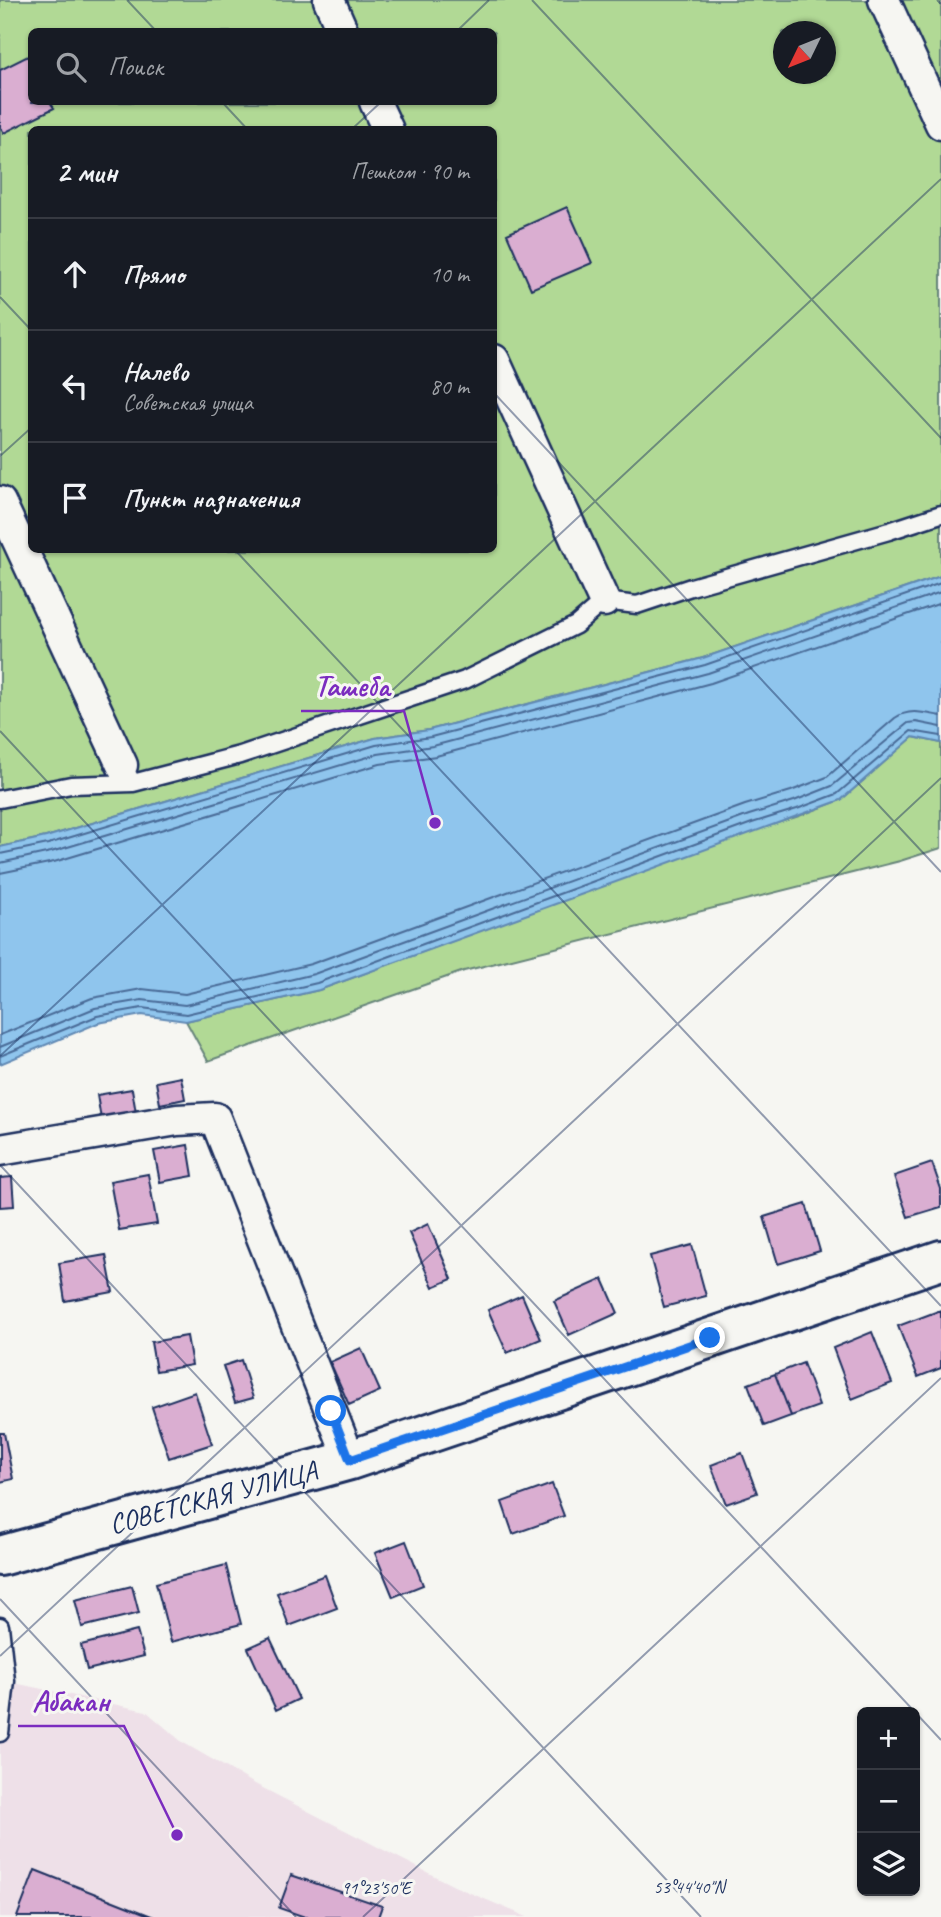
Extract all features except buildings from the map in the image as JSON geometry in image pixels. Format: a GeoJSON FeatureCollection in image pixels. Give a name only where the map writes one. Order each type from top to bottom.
{"type":"FeatureCollection","features":[{"type":"Feature","properties":{"kind":"street"},"geometry":{"type":"LineString","coordinates":[[329,0],[341,28]]}},
{"type":"Feature","properties":{"kind":"street"},"geometry":{"type":"LineString","coordinates":[[884,0],[933,84],[941,124]]}},
{"type":"Feature","properties":{"kind":"street"},"geometry":{"type":"LineString","coordinates":[[376,105],[386,126]]}},
{"type":"Feature","properties":{"kind":"street"},"geometry":{"type":"LineString","coordinates":[[497,367],[604,601]]}},
{"type":"Feature","properties":{"kind":"street"},"geometry":{"type":"LineString","coordinates":[[0,502],[128,774]]}},
{"type":"Feature","properties":{"kind":"street"},"geometry":{"type":"LineString","coordinates":[[0,1150],[177,1120],[215,1118],[350,1460]]}},
{"type":"Feature","properties":{"kind":"street","name":"СОВЕТСКАЯ УЛИЦА"},"geometry":{"type":"LineString","coordinates":[[0,1556],[350,1460],[941,1260]]}},
{"type":"Feature","properties":{"kind":"lane"},"geometry":{"type":"LineString","coordinates":[[0,799],[240,755],[465,680],[576,625],[604,601],[637,605],[941,514]]}},
{"type":"Feature","properties":{"kind":"lane"},"geometry":{"type":"LineString","coordinates":[[0,1626],[6,1681],[0,1733]]}},
{"type":"Feature","properties":{"kind":"shaded area"},"geometry":{"type":"Polygon","coordinates":[[[0,1680],[146,1711],[182,1742],[255,1784],[454,1886],[527,1917],[0,1917],[0,1680]]]}},
{"type":"Feature","properties":{"kind":"green space"},"geometry":{"type":"Polygon","coordinates":[[[0,0],[941,0],[941,576],[703,658],[429,730],[375,738],[46,837],[0,847],[0,0]]]}},
{"type":"Feature","properties":{"kind":"green space"},"geometry":{"type":"Polygon","coordinates":[[[913,737],[941,743],[941,848],[900,861],[464,971],[208,1061],[186,1021],[319,990],[841,800],[913,737]]]}},
{"type":"Feature","properties":{"kind":"water"},"geometry":{"type":"Polygon","coordinates":[[[941,576],[941,743],[913,737],[841,800],[319,990],[186,1021],[142,1015],[98,1023],[0,1064],[0,847],[46,837],[375,738],[429,730],[703,658],[941,576]]]}},
{"type":"Feature","properties":{"kind":"place","name":"Ташеба"},"geometry":{"type":"Point","coordinates":[435,823]}},
{"type":"Feature","properties":{"kind":"place","name":"Абакан"},"geometry":{"type":"Point","coordinates":[177,1835]}},
{"type":"Feature","properties":{"kind":"route"},"geometry":{"type":"LineString","coordinates":[[331,1411],[350,1460],[710,1338]]}}]}
